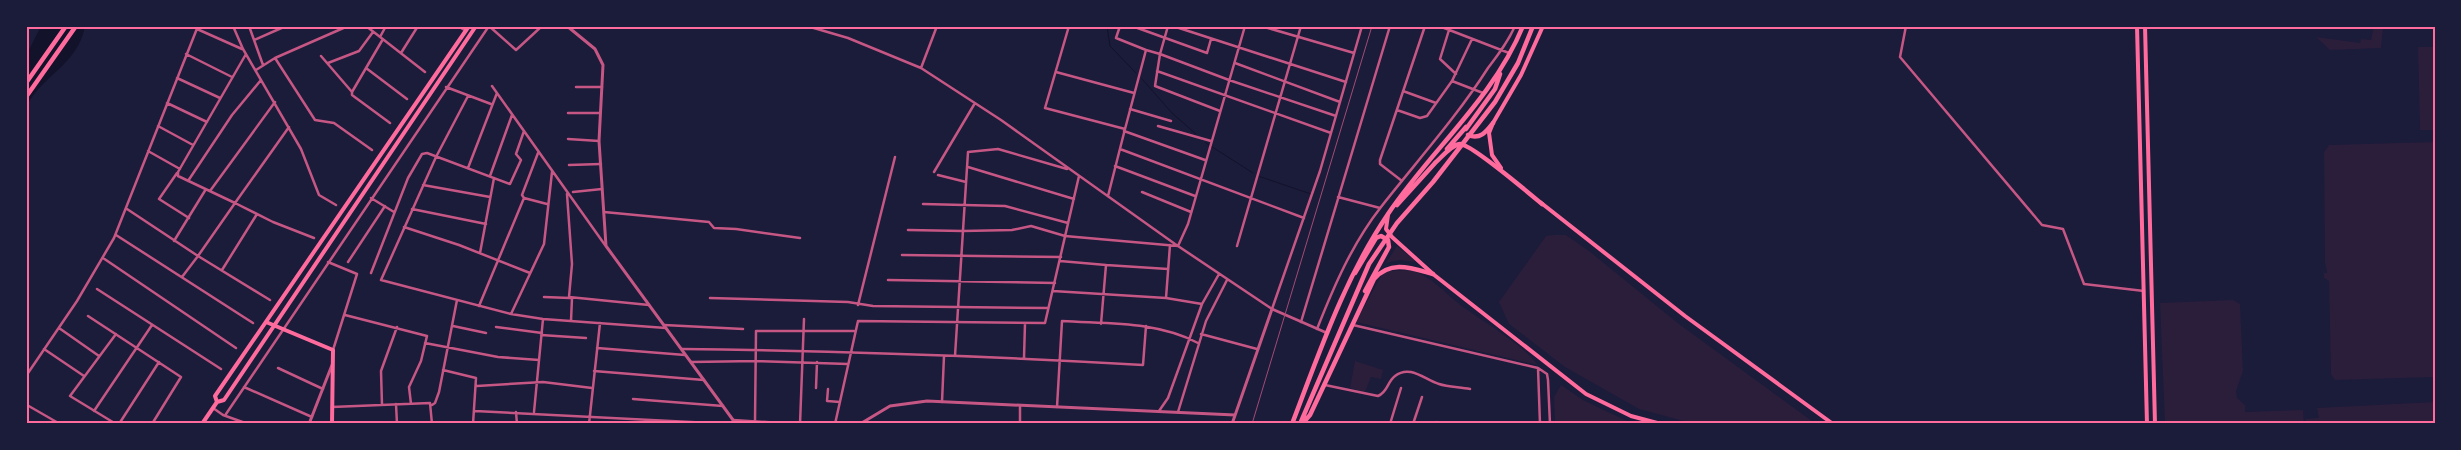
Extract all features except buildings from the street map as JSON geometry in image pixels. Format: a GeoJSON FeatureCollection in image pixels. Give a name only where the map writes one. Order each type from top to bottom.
{"type":"FeatureCollection","features":[{"type":"Feature","properties":{"kind":"highway"},"geometry":{"type":"LineString","coordinates":[[26,83],[66,26]]}},
{"type":"Feature","properties":{"kind":"highway"},"geometry":{"type":"LineString","coordinates":[[26,97],[76,26]]}},
{"type":"Feature","properties":{"kind":"highway"},"geometry":{"type":"LineString","coordinates":[[1389,212],[1435,163],[1495,89],[1523,26]]}},
{"type":"Feature","properties":{"kind":"highway"},"geometry":{"type":"LineString","coordinates":[[1301,424],[1314,388],[1369,264],[1397,223],[1433,182],[1495,102],[1518,63],[1533,26]]}},
{"type":"Feature","properties":{"kind":"highway"},"geometry":{"type":"LineString","coordinates":[[1292,424],[1349,280],[1365,250],[1408,185],[1485,94],[1503,68]]}},
{"type":"Feature","properties":{"kind":"highway"},"geometry":{"type":"LineString","coordinates":[[1466,127],[1465,132],[1468,135],[1478,137],[1483,135],[1493,123]]}},
{"type":"Feature","properties":{"kind":"highway"},"geometry":{"type":"LineString","coordinates":[[1435,163],[1451,148],[1461,144],[1465,145],[1478,153],[1542,204]]}},
{"type":"Feature","properties":{"kind":"highway"},"geometry":{"type":"LineString","coordinates":[[1349,280],[1376,238],[1381,236],[1388,240],[1389,248],[1367,285],[1364,298]]}},
{"type":"Feature","properties":{"kind":"highway"},"geometry":{"type":"LineString","coordinates":[[1307,424],[1351,325],[1374,279],[1380,272],[1393,267],[1406,267],[1433,274]]}},
{"type":"Feature","properties":{"kind":"highway"},"geometry":{"type":"LineString","coordinates":[[1301,424],[1310,415]]}},
{"type":"Feature","properties":{"kind":"main road"},"geometry":{"type":"LineString","coordinates":[[217,402],[215,396],[469,26]]}},
{"type":"Feature","properties":{"kind":"main road"},"geometry":{"type":"LineString","coordinates":[[202,424],[217,402],[224,400],[476,26]]}},
{"type":"Feature","properties":{"kind":"main road"},"geometry":{"type":"LineString","coordinates":[[1543,26],[1521,75],[1493,123],[1490,133],[1490,144],[1498,166],[1542,204],[1685,316],[1833,424]]}},
{"type":"Feature","properties":{"kind":"main road"},"geometry":{"type":"LineString","coordinates":[[2137,26],[2147,424]]}},
{"type":"Feature","properties":{"kind":"main road"},"geometry":{"type":"LineString","coordinates":[[2145,26],[2155,424]]}},
{"type":"Feature","properties":{"kind":"main road"},"geometry":{"type":"LineString","coordinates":[[1389,212],[1386,225],[1388,232],[1433,274],[1586,394],[1631,416],[1661,424]]}},
{"type":"Feature","properties":{"kind":"main road"},"geometry":{"type":"LineString","coordinates":[[266,322],[332,350],[332,424]]}},
{"type":"Feature","properties":{"kind":"street"},"geometry":{"type":"LineString","coordinates":[[233,26],[243,49],[301,149],[319,195],[336,205]]}},
{"type":"Feature","properties":{"kind":"street"},"geometry":{"type":"LineString","coordinates":[[249,26],[263,65]]}},
{"type":"Feature","properties":{"kind":"street"},"geometry":{"type":"LineString","coordinates":[[254,40],[286,26]]}},
{"type":"Feature","properties":{"kind":"street"},"geometry":{"type":"LineString","coordinates":[[256,70],[275,58],[348,26]]}},
{"type":"Feature","properties":{"kind":"street"},"geometry":{"type":"LineString","coordinates":[[366,26],[425,72]]}},
{"type":"Feature","properties":{"kind":"street"},"geometry":{"type":"LineString","coordinates":[[380,37],[386,26]]}},
{"type":"Feature","properties":{"kind":"street"},"geometry":{"type":"LineString","coordinates":[[401,53],[418,26]]}},
{"type":"Feature","properties":{"kind":"street"},"geometry":{"type":"LineString","coordinates":[[458,26],[466,31]]}},
{"type":"Feature","properties":{"kind":"street"},"geometry":{"type":"LineString","coordinates":[[226,414],[489,26],[516,50],[542,26]]}},
{"type":"Feature","properties":{"kind":"street"},"geometry":{"type":"LineString","coordinates":[[567,26],[595,49],[603,65],[599,141],[606,246]]}},
{"type":"Feature","properties":{"kind":"street"},"geometry":{"type":"LineString","coordinates":[[807,26],[848,38],[921,68],[975,103],[1227,280],[1272,309],[1327,333]]}},
{"type":"Feature","properties":{"kind":"street"},"geometry":{"type":"LineString","coordinates":[[921,68],[937,26]]}},
{"type":"Feature","properties":{"kind":"street"},"geometry":{"type":"LineString","coordinates":[[1069,26],[1046,108],[1124,130],[1206,160]]}},
{"type":"Feature","properties":{"kind":"street"},"geometry":{"type":"LineString","coordinates":[[1120,26],[1116,38],[1229,80],[1336,116]]}},
{"type":"Feature","properties":{"kind":"street"},"geometry":{"type":"LineString","coordinates":[[1132,26],[1207,53],[1211,39]]}},
{"type":"Feature","properties":{"kind":"street"},"geometry":{"type":"LineString","coordinates":[[1168,26],[1160,54],[1155,86],[1220,111]]}},
{"type":"Feature","properties":{"kind":"street"},"geometry":{"type":"LineString","coordinates":[[1178,246],[1191,212],[1245,26]]}},
{"type":"Feature","properties":{"kind":"street"},"geometry":{"type":"LineString","coordinates":[[1261,26],[1354,53]]}},
{"type":"Feature","properties":{"kind":"street"},"geometry":{"type":"LineString","coordinates":[[1237,246],[1301,26]]}},
{"type":"Feature","properties":{"kind":"street"},"geometry":{"type":"LineString","coordinates":[[1232,424],[1304,218],[1362,26]]}},
{"type":"Feature","properties":{"kind":"street"},"geometry":{"type":"LineString","coordinates":[[1301,322],[1390,26]]}},
{"type":"Feature","properties":{"kind":"street"},"geometry":{"type":"LineString","coordinates":[[1403,181],[1380,164],[1425,26]]}},
{"type":"Feature","properties":{"kind":"street"},"geometry":{"type":"LineString","coordinates":[[1439,26],[1510,54]]}},
{"type":"Feature","properties":{"kind":"street"},"geometry":{"type":"LineString","coordinates":[[1317,329],[1346,263],[1380,208],[1474,89],[1501,50],[1514,26]]}},
{"type":"Feature","properties":{"kind":"street"},"geometry":{"type":"LineString","coordinates":[[1906,26],[1900,58],[2041,224],[2063,229],[2084,284],[2144,291]]}},
{"type":"Feature","properties":{"kind":"street"},"geometry":{"type":"LineString","coordinates":[[26,376],[59,328],[116,234],[197,28],[243,49]]}},
{"type":"Feature","properties":{"kind":"street"},"geometry":{"type":"LineString","coordinates":[[1179,28],[1346,82]]}},
{"type":"Feature","properties":{"kind":"street"},"geometry":{"type":"LineString","coordinates":[[1449,30],[1440,59],[1456,74]]}},
{"type":"Feature","properties":{"kind":"street"},"geometry":{"type":"LineString","coordinates":[[328,63],[359,51],[373,32]]}},
{"type":"Feature","properties":{"kind":"street"},"geometry":{"type":"LineString","coordinates":[[352,92],[383,39]]}},
{"type":"Feature","properties":{"kind":"street"},"geometry":{"type":"LineString","coordinates":[[1397,110],[1420,118],[1424,117],[1452,81],[1472,39]]}},
{"type":"Feature","properties":{"kind":"street"},"geometry":{"type":"LineString","coordinates":[[1107,196],[1146,50]]}},
{"type":"Feature","properties":{"kind":"street"},"geometry":{"type":"LineString","coordinates":[[186,54],[232,77]]}},
{"type":"Feature","properties":{"kind":"street"},"geometry":{"type":"LineString","coordinates":[[189,218],[159,199],[180,168],[246,54]]}},
{"type":"Feature","properties":{"kind":"street"},"geometry":{"type":"LineString","coordinates":[[321,56],[352,92],[354,97],[390,123]]}},
{"type":"Feature","properties":{"kind":"street"},"geometry":{"type":"LineString","coordinates":[[275,58],[315,120],[334,122],[372,150]]}},
{"type":"Feature","properties":{"kind":"street"},"geometry":{"type":"LineString","coordinates":[[1234,63],[1340,102]]}},
{"type":"Feature","properties":{"kind":"street"},"geometry":{"type":"LineString","coordinates":[[366,68],[406,98]]}},
{"type":"Feature","properties":{"kind":"street"},"geometry":{"type":"LineString","coordinates":[[1157,71],[1331,133]]}},
{"type":"Feature","properties":{"kind":"street"},"geometry":{"type":"LineString","coordinates":[[1056,72],[1134,93]]}},
{"type":"Feature","properties":{"kind":"street"},"geometry":{"type":"LineString","coordinates":[[177,78],[220,98]]}},
{"type":"Feature","properties":{"kind":"street"},"geometry":{"type":"LineString","coordinates":[[188,181],[232,114],[261,80]]}},
{"type":"Feature","properties":{"kind":"street"},"geometry":{"type":"LineString","coordinates":[[1452,81],[1485,94]]}},
{"type":"Feature","properties":{"kind":"street"},"geometry":{"type":"LineString","coordinates":[[492,86],[567,193],[723,406],[731,422],[736,424]]}},
{"type":"Feature","properties":{"kind":"street"},"geometry":{"type":"LineString","coordinates":[[446,87],[491,104]]}},
{"type":"Feature","properties":{"kind":"street"},"geometry":{"type":"LineString","coordinates":[[576,87],[602,87]]}},
{"type":"Feature","properties":{"kind":"street"},"geometry":{"type":"LineString","coordinates":[[1403,91],[1436,103]]}},
{"type":"Feature","properties":{"kind":"street"},"geometry":{"type":"LineString","coordinates":[[468,168],[491,104],[497,93]]}},
{"type":"Feature","properties":{"kind":"street"},"geometry":{"type":"LineString","coordinates":[[468,96],[436,157],[380,280],[511,314],[543,319],[665,327],[743,329]]}},
{"type":"Feature","properties":{"kind":"street"},"geometry":{"type":"LineString","coordinates":[[210,191],[275,102]]}},
{"type":"Feature","properties":{"kind":"street"},"geometry":{"type":"LineString","coordinates":[[167,103],[207,122]]}},
{"type":"Feature","properties":{"kind":"street"},"geometry":{"type":"LineString","coordinates":[[934,172],[975,103]]}},
{"type":"Feature","properties":{"kind":"street"},"geometry":{"type":"LineString","coordinates":[[1130,109],[1172,121]]}},
{"type":"Feature","properties":{"kind":"street"},"geometry":{"type":"LineString","coordinates":[[568,113],[600,113]]}},
{"type":"Feature","properties":{"kind":"street"},"geometry":{"type":"LineString","coordinates":[[490,176],[512,114]]}},
{"type":"Feature","properties":{"kind":"street"},"geometry":{"type":"LineString","coordinates":[[158,126],[193,145]]}},
{"type":"Feature","properties":{"kind":"street"},"geometry":{"type":"LineString","coordinates":[[182,277],[289,126]]}},
{"type":"Feature","properties":{"kind":"street"},"geometry":{"type":"LineString","coordinates":[[1158,126],[1211,141]]}},
{"type":"Feature","properties":{"kind":"street"},"geometry":{"type":"LineString","coordinates":[[370,273],[408,178],[422,154],[427,153],[511,184],[521,160],[516,154],[524,131]]}},
{"type":"Feature","properties":{"kind":"street"},"geometry":{"type":"LineString","coordinates":[[568,139],[599,141]]}},
{"type":"Feature","properties":{"kind":"street"},"geometry":{"type":"LineString","coordinates":[[955,356],[968,152],[998,149],[1071,170]]}},
{"type":"Feature","properties":{"kind":"street"},"geometry":{"type":"LineString","coordinates":[[1120,149],[1304,218]]}},
{"type":"Feature","properties":{"kind":"street"},"geometry":{"type":"LineString","coordinates":[[148,151],[180,168]]}},
{"type":"Feature","properties":{"kind":"street"},"geometry":{"type":"LineString","coordinates":[[478,306],[524,198],[522,196],[538,152]]}},
{"type":"Feature","properties":{"kind":"street"},"geometry":{"type":"LineString","coordinates":[[858,305],[896,157]]}},
{"type":"Feature","properties":{"kind":"street"},"geometry":{"type":"LineString","coordinates":[[569,166],[601,164]]}},
{"type":"Feature","properties":{"kind":"street"},"geometry":{"type":"LineString","coordinates":[[967,166],[1074,199]]}},
{"type":"Feature","properties":{"kind":"street"},"geometry":{"type":"LineString","coordinates":[[1115,166],[1195,196]]}},
{"type":"Feature","properties":{"kind":"street"},"geometry":{"type":"LineString","coordinates":[[511,314],[544,244],[552,172]]}},
{"type":"Feature","properties":{"kind":"street"},"geometry":{"type":"LineString","coordinates":[[177,173],[178,176],[257,214],[314,238]]}},
{"type":"Feature","properties":{"kind":"street"},"geometry":{"type":"LineString","coordinates":[[938,174],[966,182]]}},
{"type":"Feature","properties":{"kind":"street"},"geometry":{"type":"LineString","coordinates":[[835,424],[854,331],[858,321],[1046,322],[1079,176]]}},
{"type":"Feature","properties":{"kind":"street"},"geometry":{"type":"LineString","coordinates":[[480,253],[494,178]]}},
{"type":"Feature","properties":{"kind":"street"},"geometry":{"type":"LineString","coordinates":[[423,185],[491,197]]}},
{"type":"Feature","properties":{"kind":"street"},"geometry":{"type":"LineString","coordinates":[[174,242],[206,189]]}},
{"type":"Feature","properties":{"kind":"street"},"geometry":{"type":"LineString","coordinates":[[573,192],[602,189]]}},
{"type":"Feature","properties":{"kind":"street"},"geometry":{"type":"LineString","coordinates":[[1142,192],[1191,212]]}},
{"type":"Feature","properties":{"kind":"street"},"geometry":{"type":"LineString","coordinates":[[567,193],[572,264],[569,296],[571,298],[571,321]]}},
{"type":"Feature","properties":{"kind":"street"},"geometry":{"type":"LineString","coordinates":[[1338,197],[1380,208]]}},
{"type":"Feature","properties":{"kind":"street"},"geometry":{"type":"LineString","coordinates":[[371,198],[394,212]]}},
{"type":"Feature","properties":{"kind":"street"},"geometry":{"type":"LineString","coordinates":[[524,198],[547,204]]}},
{"type":"Feature","properties":{"kind":"street"},"geometry":{"type":"LineString","coordinates":[[923,204],[1005,206],[1068,222]]}},
{"type":"Feature","properties":{"kind":"street"},"geometry":{"type":"LineString","coordinates":[[348,262],[385,206]]}},
{"type":"Feature","properties":{"kind":"street"},"geometry":{"type":"LineString","coordinates":[[127,209],[174,242],[270,300]]}},
{"type":"Feature","properties":{"kind":"street"},"geometry":{"type":"LineString","coordinates":[[412,210],[486,224]]}},
{"type":"Feature","properties":{"kind":"street"},"geometry":{"type":"LineString","coordinates":[[604,212],[709,222],[714,228],[736,229],[800,238]]}},
{"type":"Feature","properties":{"kind":"street"},"geometry":{"type":"LineString","coordinates":[[222,271],[257,214]]}},
{"type":"Feature","properties":{"kind":"street"},"geometry":{"type":"LineString","coordinates":[[908,230],[1012,230],[1031,226],[1065,236],[1178,246]]}},
{"type":"Feature","properties":{"kind":"street"},"geometry":{"type":"LineString","coordinates":[[404,227],[530,272]]}},
{"type":"Feature","properties":{"kind":"street"},"geometry":{"type":"LineString","coordinates":[[116,234],[253,323]]}},
{"type":"Feature","properties":{"kind":"street"},"geometry":{"type":"LineString","coordinates":[[1166,298],[1170,245]]}},
{"type":"Feature","properties":{"kind":"street"},"geometry":{"type":"LineString","coordinates":[[902,255],[1060,257]]}},
{"type":"Feature","properties":{"kind":"street"},"geometry":{"type":"LineString","coordinates":[[102,258],[236,348]]}},
{"type":"Feature","properties":{"kind":"street"},"geometry":{"type":"LineString","coordinates":[[1060,261],[1168,269]]}},
{"type":"Feature","properties":{"kind":"street"},"geometry":{"type":"LineString","coordinates":[[328,262],[357,274],[332,350]]}},
{"type":"Feature","properties":{"kind":"street"},"geometry":{"type":"LineString","coordinates":[[1101,324],[1106,265]]}},
{"type":"Feature","properties":{"kind":"street"},"geometry":{"type":"LineString","coordinates":[[1159,411],[1170,392],[1188,338],[1202,304],[1219,274]]}},
{"type":"Feature","properties":{"kind":"street"},"geometry":{"type":"LineString","coordinates":[[888,280],[1055,283]]}},
{"type":"Feature","properties":{"kind":"street"},"geometry":{"type":"LineString","coordinates":[[1178,412],[1201,334],[1211,308],[1227,280]]}},
{"type":"Feature","properties":{"kind":"street"},"geometry":{"type":"LineString","coordinates":[[97,289],[221,369]]}},
{"type":"Feature","properties":{"kind":"street"},"geometry":{"type":"LineString","coordinates":[[1053,291],[1166,298],[1202,304]]}},
{"type":"Feature","properties":{"kind":"street"},"geometry":{"type":"LineString","coordinates":[[544,297],[649,305]]}},
{"type":"Feature","properties":{"kind":"street"},"geometry":{"type":"LineString","coordinates":[[710,298],[848,302],[858,305],[957,308],[1049,308]]}},
{"type":"Feature","properties":{"kind":"street"},"geometry":{"type":"LineString","coordinates":[[432,424],[432,405],[435,403],[439,392],[458,300]]}},
{"type":"Feature","properties":{"kind":"street"},"geometry":{"type":"LineString","coordinates":[[345,315],[427,336],[421,361],[409,387],[411,404]]}},
{"type":"Feature","properties":{"kind":"street"},"geometry":{"type":"LineString","coordinates":[[88,316],[138,347],[181,378],[152,424]]}},
{"type":"Feature","properties":{"kind":"street"},"geometry":{"type":"LineString","coordinates":[[534,412],[543,319]]}},
{"type":"Feature","properties":{"kind":"street"},"geometry":{"type":"LineString","coordinates":[[475,411],[799,424],[804,319]]}},
{"type":"Feature","properties":{"kind":"street"},"geometry":{"type":"LineString","coordinates":[[1057,407],[1062,321],[1146,326],[1167,330],[1198,343]]}},
{"type":"Feature","properties":{"kind":"street"},"geometry":{"type":"LineString","coordinates":[[589,424],[600,323]]}},
{"type":"Feature","properties":{"kind":"street"},"geometry":{"type":"LineString","coordinates":[[1024,358],[1025,323]]}},
{"type":"Feature","properties":{"kind":"street"},"geometry":{"type":"LineString","coordinates":[[94,412],[152,325]]}},
{"type":"Feature","properties":{"kind":"street"},"geometry":{"type":"LineString","coordinates":[[1351,325],[1538,368],[1547,374],[1550,424]]}},
{"type":"Feature","properties":{"kind":"street"},"geometry":{"type":"LineString","coordinates":[[453,326],[486,333]]}},
{"type":"Feature","properties":{"kind":"street"},"geometry":{"type":"LineString","coordinates":[[682,349],[1024,358],[1143,366],[1146,326]]}},
{"type":"Feature","properties":{"kind":"street"},"geometry":{"type":"LineString","coordinates":[[382,405],[381,371],[397,327]]}},
{"type":"Feature","properties":{"kind":"street"},"geometry":{"type":"LineString","coordinates":[[496,327],[586,338]]}},
{"type":"Feature","properties":{"kind":"street"},"geometry":{"type":"LineString","coordinates":[[59,328],[99,356]]}},
{"type":"Feature","properties":{"kind":"street"},"geometry":{"type":"LineString","coordinates":[[755,421],[757,331],[854,331]]}},
{"type":"Feature","properties":{"kind":"street"},"geometry":{"type":"LineString","coordinates":[[116,334],[70,396],[94,412],[117,424],[160,362]]}},
{"type":"Feature","properties":{"kind":"street"},"geometry":{"type":"LineString","coordinates":[[1201,334],[1257,349]]}},
{"type":"Feature","properties":{"kind":"street"},"geometry":{"type":"LineString","coordinates":[[425,343],[498,358],[539,360]]}},
{"type":"Feature","properties":{"kind":"street"},"geometry":{"type":"LineString","coordinates":[[597,348],[685,355]]}},
{"type":"Feature","properties":{"kind":"street"},"geometry":{"type":"LineString","coordinates":[[44,349],[84,376]]}},
{"type":"Feature","properties":{"kind":"street"},"geometry":{"type":"LineString","coordinates":[[942,402],[944,356]]}},
{"type":"Feature","properties":{"kind":"street"},"geometry":{"type":"LineString","coordinates":[[691,362],[756,361],[848,364]]}},
{"type":"Feature","properties":{"kind":"street"},"geometry":{"type":"LineString","coordinates":[[816,388],[818,362]]}},
{"type":"Feature","properties":{"kind":"street"},"geometry":{"type":"LineString","coordinates":[[309,424],[332,364]]}},
{"type":"Feature","properties":{"kind":"street"},"geometry":{"type":"LineString","coordinates":[[278,368],[323,389]]}},
{"type":"Feature","properties":{"kind":"street"},"geometry":{"type":"LineString","coordinates":[[1538,368],[1540,424]]}},
{"type":"Feature","properties":{"kind":"street"},"geometry":{"type":"LineString","coordinates":[[443,370],[476,378],[475,411],[472,424]]}},
{"type":"Feature","properties":{"kind":"street"},"geometry":{"type":"LineString","coordinates":[[594,371],[704,380]]}},
{"type":"Feature","properties":{"kind":"street"},"geometry":{"type":"LineString","coordinates":[[1324,385],[1378,396],[1385,392],[1396,375],[1412,372],[1421,374],[1437,383],[1470,389]]}},
{"type":"Feature","properties":{"kind":"street"},"geometry":{"type":"LineString","coordinates":[[477,386],[537,384],[543,382],[592,388]]}},
{"type":"Feature","properties":{"kind":"street"},"geometry":{"type":"LineString","coordinates":[[244,386],[312,418]]}},
{"type":"Feature","properties":{"kind":"street"},"geometry":{"type":"LineString","coordinates":[[1390,424],[1401,388]]}},
{"type":"Feature","properties":{"kind":"street"},"geometry":{"type":"LineString","coordinates":[[828,389],[827,401],[840,402]]}},
{"type":"Feature","properties":{"kind":"street"},"geometry":{"type":"LineString","coordinates":[[1413,424],[1422,397]]}},
{"type":"Feature","properties":{"kind":"street"},"geometry":{"type":"LineString","coordinates":[[633,399],[723,406]]}},
{"type":"Feature","properties":{"kind":"street"},"geometry":{"type":"LineString","coordinates":[[860,424],[890,406],[942,402],[1235,414]]}},
{"type":"Feature","properties":{"kind":"street"},"geometry":{"type":"LineString","coordinates":[[331,408],[396,404],[430,403],[432,405]]}},
{"type":"Feature","properties":{"kind":"street"},"geometry":{"type":"LineString","coordinates":[[396,404],[397,424]]}},
{"type":"Feature","properties":{"kind":"street"},"geometry":{"type":"LineString","coordinates":[[27,405],[60,424]]}},
{"type":"Feature","properties":{"kind":"street"},"geometry":{"type":"LineString","coordinates":[[1020,406],[1020,424]]}},
{"type":"Feature","properties":{"kind":"street"},"geometry":{"type":"LineString","coordinates":[[213,408],[248,424]]}},
{"type":"Feature","properties":{"kind":"street"},"geometry":{"type":"LineString","coordinates":[[516,412],[517,424]]}},
{"type":"Feature","properties":{"kind":"shaded area"},"geometry":{"type":"Polygon","coordinates":[[[41,26],[85,26],[75,51],[41,86],[26,107],[26,56],[41,26]]]}},
{"type":"Feature","properties":{"kind":"shaded area"},"geometry":{"type":"Polygon","coordinates":[[[2374,26],[2383,28],[2381,48],[2330,50],[2316,37],[2360,43],[2361,39],[2371,40],[2374,26]]]}},
{"type":"Feature","properties":{"kind":"shaded area"},"geometry":{"type":"Polygon","coordinates":[[[2418,47],[2435,47],[2435,130],[2420,130],[2418,47]]]}},
{"type":"Feature","properties":{"kind":"shaded area"},"geometry":{"type":"Polygon","coordinates":[[[2435,142],[2435,377],[2335,380],[2331,374],[2329,281],[2324,278],[2324,273],[2327,273],[2325,262],[2324,152],[2329,145],[2435,142]]]}},
{"type":"Feature","properties":{"kind":"shaded area"},"geometry":{"type":"Polygon","coordinates":[[[1566,235],[1589,251],[1679,324],[1816,424],[1695,424],[1639,409],[1565,367],[1509,324],[1499,302],[1546,236],[1566,235]]]}},
{"type":"Feature","properties":{"kind":"shaded area"},"geometry":{"type":"Polygon","coordinates":[[[1397,246],[1414,262],[1400,260],[1386,263],[1397,246]]]}},
{"type":"Feature","properties":{"kind":"shaded area"},"geometry":{"type":"Polygon","coordinates":[[[1409,270],[1432,281],[1459,304],[1514,342],[1538,365],[1356,322],[1381,276],[1387,271],[1409,270]]]}},
{"type":"Feature","properties":{"kind":"shaded area"},"geometry":{"type":"Polygon","coordinates":[[[2233,300],[2240,304],[2243,371],[2236,391],[2237,398],[2245,405],[2245,412],[2303,410],[2304,424],[2165,424],[2160,303],[2233,300]]]}},
{"type":"Feature","properties":{"kind":"shaded area"},"geometry":{"type":"Polygon","coordinates":[[[1355,361],[1383,370],[1381,379],[1371,377],[1365,392],[1350,388],[1355,361]]]}},
{"type":"Feature","properties":{"kind":"shaded area"},"geometry":{"type":"Polygon","coordinates":[[[1561,385],[1583,400],[1633,424],[1555,424],[1554,397],[1561,385]]]}},
{"type":"Feature","properties":{"kind":"shaded area"},"geometry":{"type":"Polygon","coordinates":[[[2435,402],[2435,424],[2306,424],[2306,419],[2319,418],[2317,408],[2435,402]]]}},
{"type":"Feature","properties":{"kind":"waterway"},"geometry":{"type":"LineString","coordinates":[[1107,26],[1110,46],[1136,73]]}},
{"type":"Feature","properties":{"kind":"waterway"},"geometry":{"type":"LineString","coordinates":[[1142,79],[1172,113],[1196,134]]}},
{"type":"Feature","properties":{"kind":"waterway"},"geometry":{"type":"LineString","coordinates":[[1206,143],[1253,173]]}},
{"type":"Feature","properties":{"kind":"waterway"},"geometry":{"type":"LineString","coordinates":[[1258,176],[1311,194]]}},
{"type":"Feature","properties":{"kind":"railway"},"geometry":{"type":"LineString","coordinates":[[1252,424],[1372,26]]}}]}
